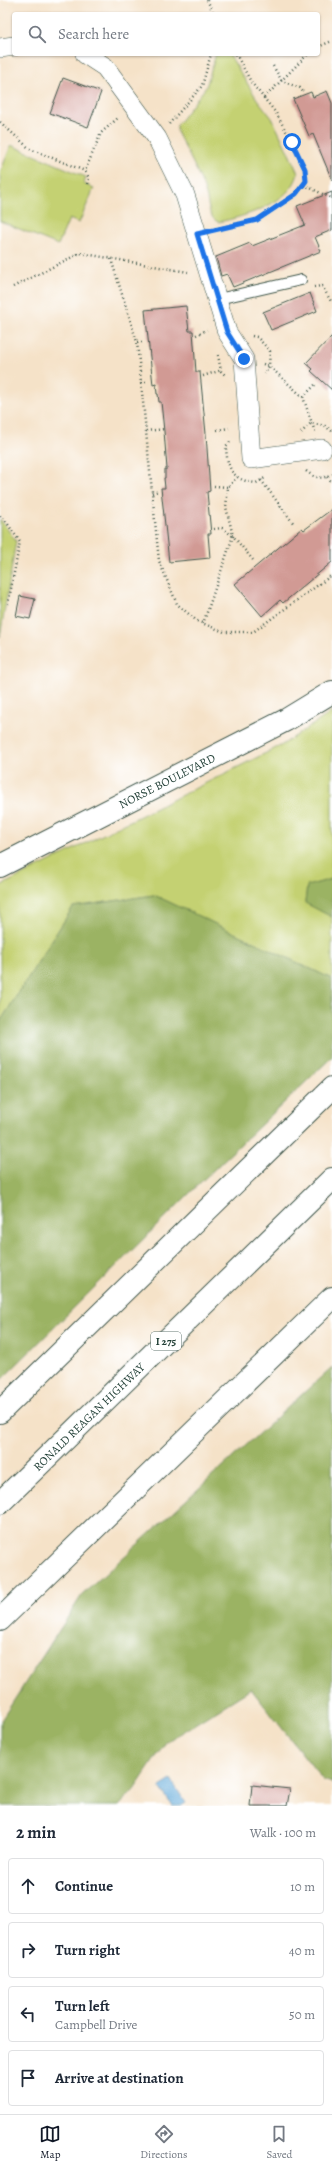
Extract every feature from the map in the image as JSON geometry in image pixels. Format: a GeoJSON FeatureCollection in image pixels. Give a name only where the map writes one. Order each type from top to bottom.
{"type":"FeatureCollection","features":[{"type":"Feature","properties":{"kind":"main road","name":"NORSE BOULEVARD"},"geometry":{"type":"LineString","coordinates":[[0,866],[280,723],[332,692]]}},
{"type":"Feature","properties":{"kind":"main road"},"geometry":{"type":"LineString","coordinates":[[0,1412],[332,1088]]}},
{"type":"Feature","properties":{"kind":"main road","name":"RONALD REAGAN HIGHWAY"},"geometry":{"type":"LineString","coordinates":[[0,1503],[332,1179]]}},
{"type":"Feature","properties":{"kind":"main road"},"geometry":{"type":"LineString","coordinates":[[0,1620],[332,1298]]}},
{"type":"Feature","properties":{"kind":"street"},"geometry":{"type":"LineString","coordinates":[[0,48],[12,46]]}},
{"type":"Feature","properties":{"kind":"street"},"geometry":{"type":"LineString","coordinates":[[88,56],[105,67],[157,138],[185,195],[227,332],[244,359],[251,459],[322,449]]}},
{"type":"Feature","properties":{"kind":"lane"},"geometry":{"type":"LineString","coordinates":[[218,299],[301,280]]}},
{"type":"Feature","properties":{"kind":"path"},"geometry":{"type":"LineString","coordinates":[[207,0],[213,12]]}},
{"type":"Feature","properties":{"kind":"path"},"geometry":{"type":"LineString","coordinates":[[320,46],[332,41]]}},
{"type":"Feature","properties":{"kind":"path"},"geometry":{"type":"LineString","coordinates":[[157,138],[202,86],[210,56]]}},
{"type":"Feature","properties":{"kind":"path"},"geometry":{"type":"LineString","coordinates":[[197,234],[257,220],[296,194],[306,181],[305,169],[276,113],[251,82],[237,56]]}},
{"type":"Feature","properties":{"kind":"path"},"geometry":{"type":"LineString","coordinates":[[264,98],[306,56]]}},
{"type":"Feature","properties":{"kind":"path"},"geometry":{"type":"LineString","coordinates":[[273,66],[282,81],[300,88],[303,92]]}},
{"type":"Feature","properties":{"kind":"path"},"geometry":{"type":"LineString","coordinates":[[85,171],[101,133],[132,104]]}},
{"type":"Feature","properties":{"kind":"path"},"geometry":{"type":"LineString","coordinates":[[0,122],[30,149],[85,171],[90,178],[88,184]]}},
{"type":"Feature","properties":{"kind":"path"},"geometry":{"type":"LineString","coordinates":[[304,185],[331,198]]}},
{"type":"Feature","properties":{"kind":"path"},"geometry":{"type":"LineString","coordinates":[[13,287],[80,253],[211,276]]}},
{"type":"Feature","properties":{"kind":"path"},"geometry":{"type":"LineString","coordinates":[[111,258],[137,342],[152,493],[158,533],[159,561],[177,604],[197,622],[224,632],[254,632],[332,575]]}},
{"type":"Feature","properties":{"kind":"path"},"geometry":{"type":"LineString","coordinates":[[301,280],[312,288],[322,286],[332,303]]}},
{"type":"Feature","properties":{"kind":"path"},"geometry":{"type":"LineString","coordinates":[[245,334],[257,337],[270,351],[269,366],[264,376]]}},
{"type":"Feature","properties":{"kind":"path"},"geometry":{"type":"LineString","coordinates":[[137,342],[142,342]]}},
{"type":"Feature","properties":{"kind":"path"},"geometry":{"type":"LineString","coordinates":[[203,376],[218,372],[244,359],[269,366],[303,397],[311,423],[322,449]]}},
{"type":"Feature","properties":{"kind":"path"},"geometry":{"type":"LineString","coordinates":[[141,382],[148,382]]}},
{"type":"Feature","properties":{"kind":"path"},"geometry":{"type":"LineString","coordinates":[[303,397],[316,384]]}},
{"type":"Feature","properties":{"kind":"path"},"geometry":{"type":"LineString","coordinates":[[311,423],[325,426],[332,431]]}},
{"type":"Feature","properties":{"kind":"path"},"geometry":{"type":"LineString","coordinates":[[298,436],[311,423]]}},
{"type":"Feature","properties":{"kind":"path"},"geometry":{"type":"LineString","coordinates":[[146,431],[165,429]]}},
{"type":"Feature","properties":{"kind":"path"},"geometry":{"type":"LineString","coordinates":[[203,624],[233,536],[226,507],[228,488],[251,459]]}},
{"type":"Feature","properties":{"kind":"path"},"geometry":{"type":"LineString","coordinates":[[327,477],[332,482]]}},
{"type":"Feature","properties":{"kind":"path"},"geometry":{"type":"LineString","coordinates":[[260,480],[294,524]]}},
{"type":"Feature","properties":{"kind":"path"},"geometry":{"type":"LineString","coordinates":[[214,486],[228,488]]}},
{"type":"Feature","properties":{"kind":"path"},"geometry":{"type":"LineString","coordinates":[[152,493],[159,491]]}},
{"type":"Feature","properties":{"kind":"path"},"geometry":{"type":"LineString","coordinates":[[0,516],[3,517],[20,542],[8,604]]}},
{"type":"Feature","properties":{"kind":"path"},"geometry":{"type":"LineString","coordinates":[[214,530],[222,528],[233,536],[254,560]]}},
{"type":"Feature","properties":{"kind":"green space"},"geometry":{"type":"Polygon","coordinates":[[[215,56],[230,56],[257,99],[272,118],[298,173],[294,184],[287,193],[266,207],[218,222],[212,217],[200,179],[177,132],[177,125],[206,87],[215,56]]]}},
{"type":"Feature","properties":{"kind":"green space"},"geometry":{"type":"Polygon","coordinates":[[[11,145],[86,177],[84,184],[94,188],[79,223],[69,219],[58,245],[0,221],[0,173],[11,145]]]}},
{"type":"Feature","properties":{"kind":"green space"},"geometry":{"type":"Polygon","coordinates":[[[0,519],[16,541],[0,637],[0,519]]]}},
{"type":"Feature","properties":{"kind":"green space"},"geometry":{"type":"Polygon","coordinates":[[[332,712],[332,879],[307,886],[305,902],[332,917],[332,979],[154,895],[73,907],[0,1022],[0,886],[282,745],[332,712]]]}},
{"type":"Feature","properties":{"kind":"green space"},"geometry":{"type":"Polygon","coordinates":[[[332,879],[332,917],[305,903],[307,886],[332,879]]]}},
{"type":"Feature","properties":{"kind":"green space"},"geometry":{"type":"Polygon","coordinates":[[[154,895],[332,979],[332,1057],[202,1181],[0,1381],[0,1022],[73,907],[154,895]]]}},
{"type":"Feature","properties":{"kind":"green space"},"geometry":{"type":"Polygon","coordinates":[[[332,1367],[332,1783],[323,1780],[251,1689],[166,1742],[134,1790],[119,1806],[0,1806],[0,1722],[82,1595],[332,1367]]]}},
{"type":"Feature","properties":{"kind":"water"},"geometry":{"type":"Polygon","coordinates":[[[171,1780],[186,1803],[181,1806],[172,1806],[160,1787],[171,1780]]]}},
{"type":"Feature","properties":{"kind":"building"},"geometry":{"type":"Polygon","coordinates":[[[63,78],[101,92],[88,127],[50,113],[63,78]]]}},
{"type":"Feature","properties":{"kind":"building"},"geometry":{"type":"Polygon","coordinates":[[[327,91],[332,103],[332,180],[313,134],[309,136],[293,99],[311,92],[313,97],[327,91]]]}},
{"type":"Feature","properties":{"kind":"building"},"geometry":{"type":"Polygon","coordinates":[[[332,192],[332,230],[315,237],[321,251],[233,287],[227,274],[221,276],[216,257],[250,243],[252,246],[305,225],[297,206],[332,192]]]}},
{"type":"Feature","properties":{"kind":"building"},"geometry":{"type":"Polygon","coordinates":[[[310,293],[317,311],[271,330],[263,312],[310,293]]]}},
{"type":"Feature","properties":{"kind":"building"},"geometry":{"type":"Polygon","coordinates":[[[186,306],[189,331],[193,331],[196,372],[200,372],[206,434],[210,491],[207,492],[211,534],[208,534],[210,558],[169,562],[161,488],[165,488],[164,478],[165,469],[167,469],[164,431],[161,402],[159,402],[156,384],[153,385],[145,310],[186,306]]]}},
{"type":"Feature","properties":{"kind":"building"},"geometry":{"type":"Polygon","coordinates":[[[332,336],[332,390],[311,371],[313,369],[306,363],[332,336]]]}},
{"type":"Feature","properties":{"kind":"building"},"geometry":{"type":"Polygon","coordinates":[[[332,509],[332,562],[283,603],[280,600],[262,616],[235,584],[302,528],[304,530],[332,509]]]}},
{"type":"Feature","properties":{"kind":"building"},"geometry":{"type":"Polygon","coordinates":[[[20,596],[35,599],[30,619],[16,616],[20,596]]]}},
{"type":"Feature","properties":{"kind":"building"},"geometry":{"type":"Polygon","coordinates":[[[252,1785],[290,1789],[287,1806],[250,1806],[252,1785]]]}},
{"type":"Feature","properties":{"kind":"route"},"geometry":{"type":"LineString","coordinates":[[244,359],[227,332],[197,234],[257,220],[296,194],[306,181],[305,169],[292,142]]}}]}
